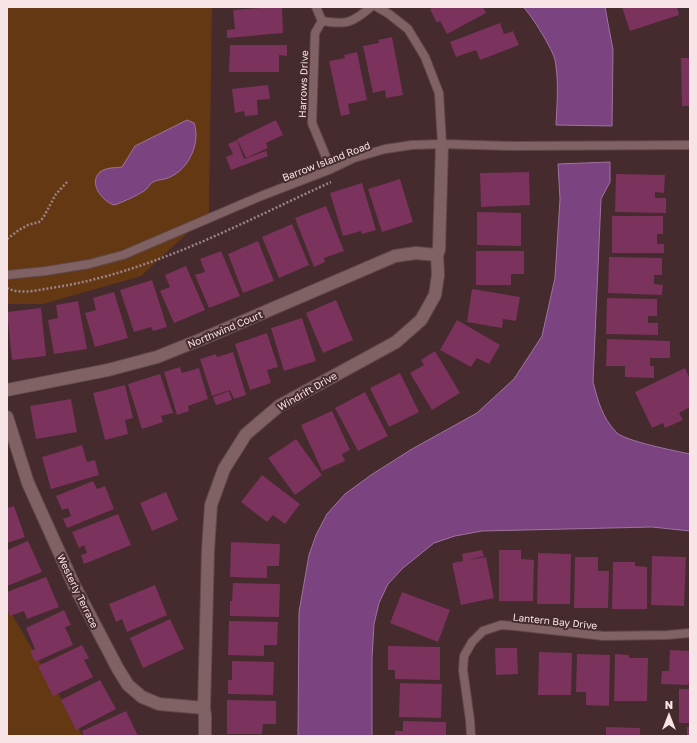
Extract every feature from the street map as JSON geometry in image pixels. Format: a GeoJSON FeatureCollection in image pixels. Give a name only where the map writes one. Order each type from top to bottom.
{"type":"FeatureCollection","features":[{"type":"Feature","properties":{"kind":"street","name":"Windrift Drive"},"geometry":{"type":"LineString","coordinates":[[205,736],[204,708],[208,550],[211,505],[224,469],[246,434],[279,406],[396,342],[421,320],[434,295],[438,275],[437,255],[439,250],[442,144]]}},
{"type":"Feature","properties":{"kind":"street","name":"Northwind Court"},"geometry":{"type":"LineString","coordinates":[[7,390],[102,372],[157,357],[396,256],[416,253],[437,255]]}},
{"type":"Feature","properties":{"kind":"street","name":"Westerly Terrace"},"geometry":{"type":"LineString","coordinates":[[7,417],[28,483],[74,585],[128,685],[142,697],[159,704],[204,708]]}},
{"type":"Feature","properties":{"kind":"lane"},"geometry":{"type":"LineString","coordinates":[[316,7],[322,21],[341,24],[357,19],[371,7]]}},
{"type":"Feature","properties":{"kind":"lane"},"geometry":{"type":"LineString","coordinates":[[377,7],[390,14],[408,28],[425,57],[439,93],[442,144]]}},
{"type":"Feature","properties":{"kind":"lane","name":"Harrows Drive"},"geometry":{"type":"LineString","coordinates":[[322,21],[315,33],[312,122],[331,169]]}},
{"type":"Feature","properties":{"kind":"lane","name":"Barrow Island Road"},"geometry":{"type":"LineString","coordinates":[[7,275],[46,271],[89,264],[123,254],[331,169],[354,158],[385,148],[442,144],[514,146],[690,145]]}},
{"type":"Feature","properties":{"kind":"lane","name":"Lantern Bay Drive"},"geometry":{"type":"LineString","coordinates":[[471,736],[463,670],[464,656],[472,642],[483,631],[501,625],[604,636],[667,635],[690,632]]}},
{"type":"Feature","properties":{"kind":"path"},"geometry":{"type":"LineString","coordinates":[[7,288],[24,292],[77,284],[148,264],[232,228],[340,178],[331,169]]}},
{"type":"Feature","properties":{"kind":"path"},"geometry":{"type":"LineString","coordinates":[[7,239],[24,227],[39,222],[43,218],[56,194],[68,181]]}},
{"type":"Feature","properties":{"kind":"shaded area"},"geometry":{"type":"Polygon","coordinates":[[[7,7],[212,7],[209,213],[141,276],[43,304],[7,304],[7,7]]]}},
{"type":"Feature","properties":{"kind":"shaded area"},"geometry":{"type":"Polygon","coordinates":[[[523,7],[605,7],[613,50],[612,126],[556,125],[557,84],[555,60],[541,32],[523,7]]]}},
{"type":"Feature","properties":{"kind":"shaded area"},"geometry":{"type":"Polygon","coordinates":[[[187,120],[194,123],[196,138],[192,154],[183,168],[168,178],[153,182],[141,193],[114,205],[109,203],[101,196],[95,181],[100,172],[108,168],[122,167],[135,146],[187,120]]]}},
{"type":"Feature","properties":{"kind":"shaded area"},"geometry":{"type":"Polygon","coordinates":[[[610,162],[610,182],[601,199],[593,382],[604,415],[616,432],[629,439],[639,442],[690,454],[690,531],[652,527],[482,531],[455,536],[434,543],[403,568],[388,584],[379,603],[374,624],[372,658],[372,736],[298,736],[299,612],[309,555],[316,535],[327,514],[345,494],[371,475],[412,449],[477,413],[514,379],[542,336],[555,278],[560,199],[558,164],[610,162]]]}},
{"type":"Feature","properties":{"kind":"shaded area"},"geometry":{"type":"Polygon","coordinates":[[[7,606],[83,736],[7,736],[7,606]]]}},
{"type":"Feature","properties":{"kind":"building"},"geometry":{"type":"Polygon","coordinates":[[[282,7],[283,33],[227,38],[227,30],[235,29],[233,10],[282,7]]]}},
{"type":"Feature","properties":{"kind":"building"},"geometry":{"type":"Polygon","coordinates":[[[434,7],[483,7],[486,13],[447,34],[440,21],[437,23],[430,9],[434,7]]]}},
{"type":"Feature","properties":{"kind":"building"},"geometry":{"type":"Polygon","coordinates":[[[622,7],[677,7],[679,15],[630,31],[622,7]]]}},
{"type":"Feature","properties":{"kind":"building"},"geometry":{"type":"Polygon","coordinates":[[[500,23],[504,34],[513,31],[519,45],[480,60],[476,50],[456,57],[450,42],[500,23]]]}},
{"type":"Feature","properties":{"kind":"building"},"geometry":{"type":"Polygon","coordinates":[[[392,37],[403,95],[386,98],[385,90],[373,93],[363,46],[379,43],[378,40],[392,37]]]}},
{"type":"Feature","properties":{"kind":"building"},"geometry":{"type":"Polygon","coordinates":[[[230,45],[287,45],[287,56],[279,55],[279,72],[229,72],[230,45]]]}},
{"type":"Feature","properties":{"kind":"building"},"geometry":{"type":"Polygon","coordinates":[[[357,52],[367,100],[348,104],[350,114],[341,116],[329,61],[345,58],[344,55],[357,52]]]}},
{"type":"Feature","properties":{"kind":"building"},"geometry":{"type":"Polygon","coordinates":[[[681,58],[690,58],[690,106],[682,106],[681,58]]]}},
{"type":"Feature","properties":{"kind":"building"},"geometry":{"type":"Polygon","coordinates":[[[268,85],[270,99],[257,100],[258,115],[245,116],[244,111],[235,113],[232,89],[268,85]]]}},
{"type":"Feature","properties":{"kind":"building"},"geometry":{"type":"Polygon","coordinates":[[[276,120],[283,135],[266,143],[268,148],[246,158],[237,139],[276,120]]]}},
{"type":"Feature","properties":{"kind":"building"},"geometry":{"type":"Polygon","coordinates":[[[237,140],[244,159],[266,151],[268,156],[231,170],[226,157],[233,154],[228,144],[237,140]]]}},
{"type":"Feature","properties":{"kind":"building"},"geometry":{"type":"Polygon","coordinates":[[[529,172],[530,205],[481,207],[480,173],[529,172]]]}},
{"type":"Feature","properties":{"kind":"building"},"geometry":{"type":"Polygon","coordinates":[[[616,174],[665,175],[664,193],[655,192],[655,198],[666,198],[666,213],[615,212],[616,174]]]}},
{"type":"Feature","properties":{"kind":"building"},"geometry":{"type":"Polygon","coordinates":[[[400,179],[413,222],[382,232],[368,189],[400,179]]]}},
{"type":"Feature","properties":{"kind":"building"},"geometry":{"type":"Polygon","coordinates":[[[362,183],[376,230],[362,234],[361,231],[343,236],[330,193],[362,183]]]}},
{"type":"Feature","properties":{"kind":"building"},"geometry":{"type":"Polygon","coordinates":[[[326,206],[344,251],[324,258],[325,262],[314,267],[295,218],[326,206]]]}},
{"type":"Feature","properties":{"kind":"building"},"geometry":{"type":"Polygon","coordinates":[[[477,212],[521,213],[521,246],[477,245],[477,212]]]}},
{"type":"Feature","properties":{"kind":"building"},"geometry":{"type":"Polygon","coordinates":[[[612,216],[663,216],[663,234],[657,234],[657,244],[664,244],[664,253],[612,253],[612,216]]]}},
{"type":"Feature","properties":{"kind":"building"},"geometry":{"type":"Polygon","coordinates":[[[292,224],[309,265],[279,278],[262,237],[292,224]]]}},
{"type":"Feature","properties":{"kind":"building"},"geometry":{"type":"Polygon","coordinates":[[[258,241],[274,281],[243,293],[228,254],[258,241]]]}},
{"type":"Feature","properties":{"kind":"building"},"geometry":{"type":"Polygon","coordinates":[[[221,251],[240,296],[209,308],[195,275],[205,272],[200,259],[221,251]]]}},
{"type":"Feature","properties":{"kind":"building"},"geometry":{"type":"Polygon","coordinates":[[[476,251],[524,251],[524,274],[511,274],[511,285],[476,285],[476,251]]]}},
{"type":"Feature","properties":{"kind":"building"},"geometry":{"type":"Polygon","coordinates":[[[609,257],[662,258],[662,275],[654,275],[654,284],[663,285],[662,295],[608,293],[609,257]]]}},
{"type":"Feature","properties":{"kind":"building"},"geometry":{"type":"Polygon","coordinates":[[[186,266],[205,310],[174,323],[160,291],[170,287],[165,275],[186,266]]]}},
{"type":"Feature","properties":{"kind":"building"},"geometry":{"type":"Polygon","coordinates":[[[152,280],[167,327],[153,331],[151,327],[134,332],[120,290],[152,280]]]}},
{"type":"Feature","properties":{"kind":"building"},"geometry":{"type":"Polygon","coordinates":[[[472,289],[520,297],[516,321],[503,319],[502,328],[467,322],[472,289]]]}},
{"type":"Feature","properties":{"kind":"building"},"geometry":{"type":"Polygon","coordinates":[[[114,292],[128,338],[95,347],[85,313],[96,310],[93,298],[114,292]]]}},
{"type":"Feature","properties":{"kind":"building"},"geometry":{"type":"Polygon","coordinates":[[[607,298],[657,299],[657,316],[648,316],[648,323],[658,323],[658,335],[606,334],[607,298]]]}},
{"type":"Feature","properties":{"kind":"building"},"geometry":{"type":"Polygon","coordinates":[[[336,300],[353,340],[323,353],[306,313],[336,300]]]}},
{"type":"Feature","properties":{"kind":"building"},"geometry":{"type":"Polygon","coordinates":[[[78,301],[87,349],[54,354],[48,320],[58,318],[56,305],[78,301]]]}},
{"type":"Feature","properties":{"kind":"building"},"geometry":{"type":"Polygon","coordinates":[[[41,308],[46,356],[12,360],[7,312],[41,308]]]}},
{"type":"Feature","properties":{"kind":"building"},"geometry":{"type":"Polygon","coordinates":[[[302,318],[316,361],[284,371],[271,328],[302,318]]]}},
{"type":"Feature","properties":{"kind":"building"},"geometry":{"type":"Polygon","coordinates":[[[457,320],[500,345],[489,364],[477,358],[471,367],[440,350],[457,320]]]}},
{"type":"Feature","properties":{"kind":"building"},"geometry":{"type":"Polygon","coordinates":[[[267,333],[278,367],[267,370],[271,383],[250,390],[235,344],[267,333]]]}},
{"type":"Feature","properties":{"kind":"building"},"geometry":{"type":"Polygon","coordinates":[[[607,339],[670,341],[670,358],[650,358],[650,366],[654,366],[654,378],[625,377],[625,366],[606,366],[607,339]]]}},
{"type":"Feature","properties":{"kind":"building"},"geometry":{"type":"Polygon","coordinates":[[[435,351],[460,393],[432,410],[410,373],[424,365],[421,360],[435,351]]]}},
{"type":"Feature","properties":{"kind":"building"},"geometry":{"type":"Polygon","coordinates":[[[233,352],[246,395],[234,399],[230,390],[212,396],[200,359],[216,354],[217,357],[233,352]]]}},
{"type":"Feature","properties":{"kind":"building"},"geometry":{"type":"Polygon","coordinates":[[[180,367],[182,373],[199,368],[208,399],[188,406],[189,411],[177,415],[164,372],[180,367]]]}},
{"type":"Feature","properties":{"kind":"building"},"geometry":{"type":"Polygon","coordinates":[[[685,368],[690,379],[690,407],[679,413],[683,420],[665,428],[663,423],[652,428],[635,392],[685,368]]]}},
{"type":"Feature","properties":{"kind":"building"},"geometry":{"type":"Polygon","coordinates":[[[400,373],[419,412],[389,427],[370,388],[400,373]]]}},
{"type":"Feature","properties":{"kind":"building"},"geometry":{"type":"Polygon","coordinates":[[[160,374],[173,413],[161,416],[163,422],[142,429],[128,384],[160,374]]]}},
{"type":"Feature","properties":{"kind":"building"},"geometry":{"type":"Polygon","coordinates":[[[125,385],[133,418],[125,420],[128,434],[105,440],[93,393],[125,385]]]}},
{"type":"Feature","properties":{"kind":"building"},"geometry":{"type":"Polygon","coordinates":[[[229,391],[232,400],[216,405],[213,397],[229,391]]]}},
{"type":"Feature","properties":{"kind":"building"},"geometry":{"type":"Polygon","coordinates":[[[365,392],[388,436],[358,451],[335,408],[365,392]]]}},
{"type":"Feature","properties":{"kind":"building"},"geometry":{"type":"Polygon","coordinates":[[[71,399],[77,432],[36,439],[30,406],[71,399]]]}},
{"type":"Feature","properties":{"kind":"building"},"geometry":{"type":"Polygon","coordinates":[[[332,411],[350,450],[342,454],[345,461],[322,471],[301,425],[332,411]]]}},
{"type":"Feature","properties":{"kind":"building"},"geometry":{"type":"Polygon","coordinates":[[[296,439],[322,475],[295,495],[268,458],[296,439]]]}},
{"type":"Feature","properties":{"kind":"building"},"geometry":{"type":"Polygon","coordinates":[[[82,445],[87,462],[95,460],[99,475],[51,489],[42,457],[82,445]]]}},
{"type":"Feature","properties":{"kind":"building"},"geometry":{"type":"Polygon","coordinates":[[[262,475],[300,504],[285,524],[273,515],[267,522],[241,502],[262,475]]]}},
{"type":"Feature","properties":{"kind":"building"},"geometry":{"type":"Polygon","coordinates":[[[93,481],[97,489],[105,486],[114,509],[67,528],[63,519],[71,516],[68,508],[62,510],[56,496],[93,481]]]}},
{"type":"Feature","properties":{"kind":"building"},"geometry":{"type":"Polygon","coordinates":[[[166,492],[178,520],[152,531],[140,503],[166,492]]]}},
{"type":"Feature","properties":{"kind":"building"},"geometry":{"type":"Polygon","coordinates":[[[14,506],[25,537],[7,543],[7,508],[14,506]]]}},
{"type":"Feature","properties":{"kind":"building"},"geometry":{"type":"Polygon","coordinates":[[[118,514],[131,545],[84,564],[81,555],[87,553],[84,545],[79,548],[72,532],[118,514]]]}},
{"type":"Feature","properties":{"kind":"building"},"geometry":{"type":"Polygon","coordinates":[[[28,541],[42,572],[7,586],[7,550],[28,541]]]}},
{"type":"Feature","properties":{"kind":"building"},"geometry":{"type":"Polygon","coordinates":[[[231,542],[280,544],[279,566],[267,566],[267,578],[230,577],[231,542]]]}},
{"type":"Feature","properties":{"kind":"building"},"geometry":{"type":"Polygon","coordinates":[[[482,550],[484,556],[468,560],[486,557],[494,598],[461,605],[452,563],[463,561],[462,554],[482,550]]]}},
{"type":"Feature","properties":{"kind":"building"},"geometry":{"type":"Polygon","coordinates":[[[499,550],[521,550],[521,559],[534,560],[533,601],[499,601],[499,550]]]}},
{"type":"Feature","properties":{"kind":"building"},"geometry":{"type":"Polygon","coordinates":[[[538,553],[571,554],[570,604],[537,604],[538,553]]]}},
{"type":"Feature","properties":{"kind":"building"},"geometry":{"type":"Polygon","coordinates":[[[652,556],[686,557],[684,606],[651,605],[652,556]]]}},
{"type":"Feature","properties":{"kind":"building"},"geometry":{"type":"Polygon","coordinates":[[[575,557],[598,557],[598,571],[609,571],[608,608],[574,608],[575,557]]]}},
{"type":"Feature","properties":{"kind":"building"},"geometry":{"type":"Polygon","coordinates":[[[613,562],[635,562],[635,566],[647,567],[647,609],[612,609],[613,562]]]}},
{"type":"Feature","properties":{"kind":"building"},"geometry":{"type":"Polygon","coordinates":[[[46,577],[59,607],[27,619],[24,611],[10,616],[7,609],[7,592],[46,577]]]}},
{"type":"Feature","properties":{"kind":"building"},"geometry":{"type":"Polygon","coordinates":[[[233,583],[280,584],[279,617],[230,616],[230,601],[232,601],[233,583]]]}},
{"type":"Feature","properties":{"kind":"building"},"geometry":{"type":"Polygon","coordinates":[[[155,585],[167,615],[127,632],[122,619],[116,622],[109,604],[155,585]]]}},
{"type":"Feature","properties":{"kind":"building"},"geometry":{"type":"Polygon","coordinates":[[[402,592],[450,610],[438,642],[390,623],[402,592]]]}},
{"type":"Feature","properties":{"kind":"building"},"geometry":{"type":"Polygon","coordinates":[[[64,610],[71,625],[65,627],[73,645],[35,662],[30,651],[35,649],[26,628],[64,610]]]}},
{"type":"Feature","properties":{"kind":"building"},"geometry":{"type":"Polygon","coordinates":[[[170,619],[184,649],[143,668],[130,638],[170,619]]]}},
{"type":"Feature","properties":{"kind":"building"},"geometry":{"type":"Polygon","coordinates":[[[229,621],[278,622],[277,645],[264,645],[264,656],[228,655],[229,621]]]}},
{"type":"Feature","properties":{"kind":"building"},"geometry":{"type":"Polygon","coordinates":[[[82,645],[89,658],[84,660],[93,677],[53,696],[38,666],[82,645]]]}},
{"type":"Feature","properties":{"kind":"building"},"geometry":{"type":"Polygon","coordinates":[[[388,646],[440,647],[440,680],[395,679],[395,670],[388,670],[388,646]]]}},
{"type":"Feature","properties":{"kind":"building"},"geometry":{"type":"Polygon","coordinates":[[[495,648],[517,648],[518,674],[496,675],[495,648]]]}},
{"type":"Feature","properties":{"kind":"building"},"geometry":{"type":"Polygon","coordinates":[[[670,650],[690,651],[690,685],[661,684],[662,671],[669,671],[670,650]]]}},
{"type":"Feature","properties":{"kind":"building"},"geometry":{"type":"Polygon","coordinates":[[[539,652],[572,653],[571,695],[538,695],[539,652]]]}},
{"type":"Feature","properties":{"kind":"building"},"geometry":{"type":"Polygon","coordinates":[[[577,654],[610,655],[609,706],[586,705],[586,692],[576,692],[577,654]]]}},
{"type":"Feature","properties":{"kind":"building"},"geometry":{"type":"Polygon","coordinates":[[[615,654],[629,655],[629,658],[648,658],[647,701],[614,701],[615,654]]]}},
{"type":"Feature","properties":{"kind":"building"},"geometry":{"type":"Polygon","coordinates":[[[232,661],[274,662],[273,695],[228,694],[228,680],[232,680],[232,661]]]}},
{"type":"Feature","properties":{"kind":"building"},"geometry":{"type":"Polygon","coordinates":[[[100,680],[116,709],[76,730],[61,700],[100,680]]]}},
{"type":"Feature","properties":{"kind":"building"},"geometry":{"type":"Polygon","coordinates":[[[400,683],[442,684],[441,718],[399,717],[400,683]]]}},
{"type":"Feature","properties":{"kind":"building"},"geometry":{"type":"Polygon","coordinates":[[[679,689],[690,689],[690,723],[679,723],[679,689]]]}},
{"type":"Feature","properties":{"kind":"building"},"geometry":{"type":"Polygon","coordinates":[[[227,700],[276,701],[276,724],[263,724],[262,734],[227,734],[227,700]]]}},
{"type":"Feature","properties":{"kind":"building"},"geometry":{"type":"Polygon","coordinates":[[[126,711],[138,736],[84,736],[82,731],[126,711]]]}},
{"type":"Feature","properties":{"kind":"building"},"geometry":{"type":"Polygon","coordinates":[[[403,721],[446,722],[446,736],[395,736],[395,731],[403,731],[403,721]]]}},
{"type":"Feature","properties":{"kind":"building"},"geometry":{"type":"Polygon","coordinates":[[[606,727],[640,728],[640,736],[606,736],[606,727]]]}},
{"type":"Feature","properties":{"kind":"building"},"geometry":{"type":"Polygon","coordinates":[[[687,727],[690,727],[690,736],[687,736],[687,727]]]}}]}
